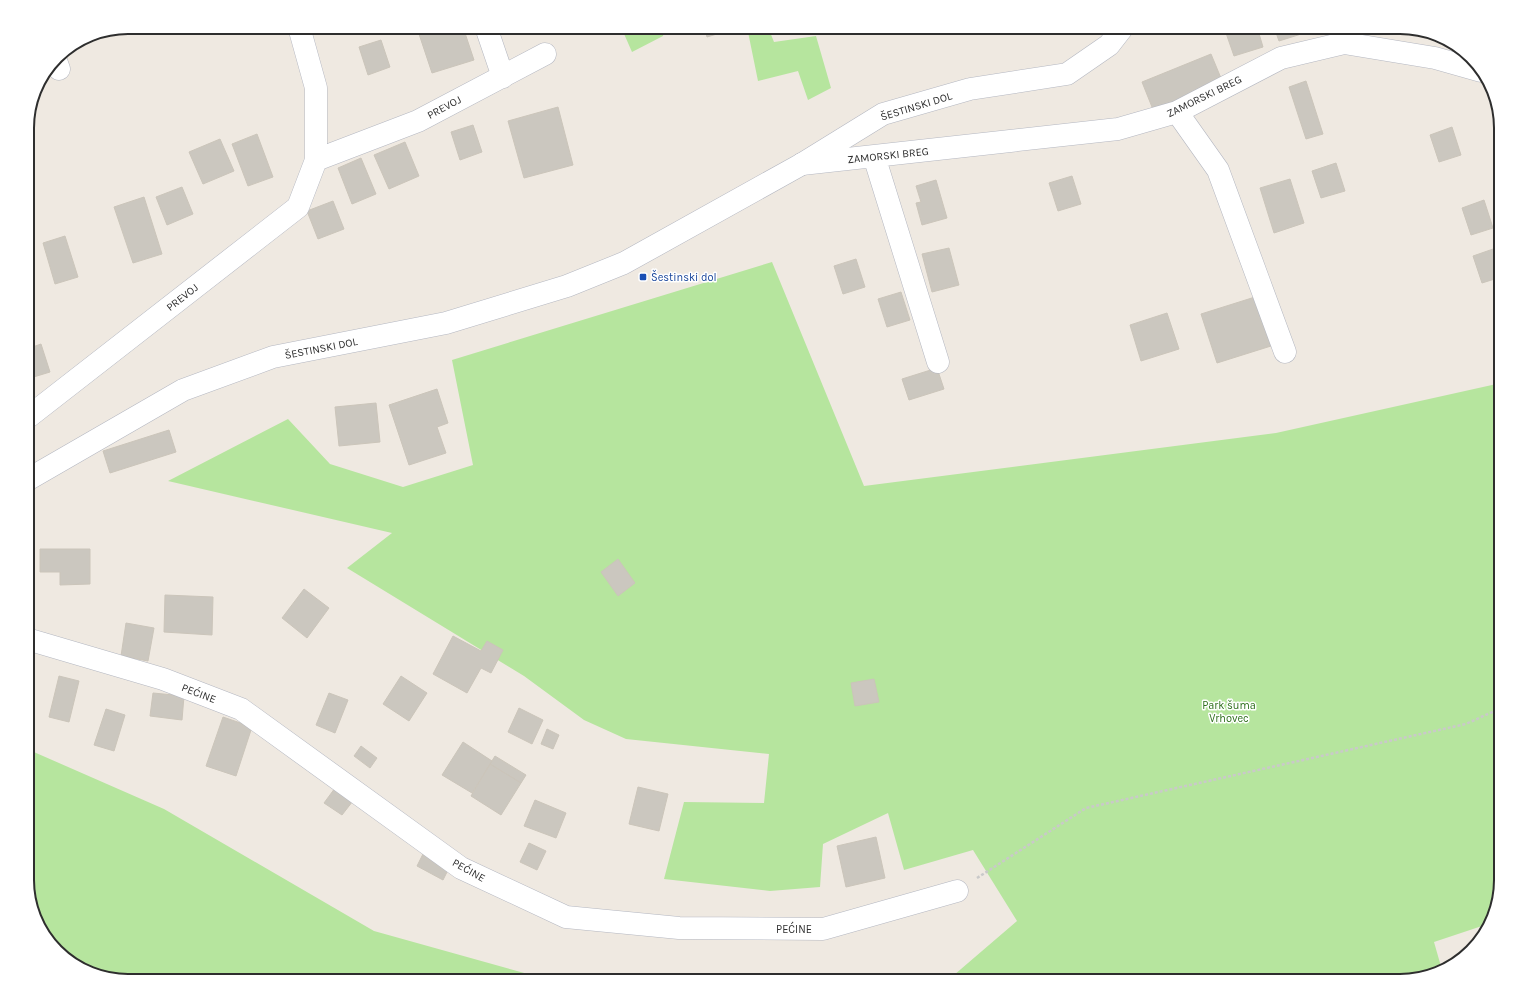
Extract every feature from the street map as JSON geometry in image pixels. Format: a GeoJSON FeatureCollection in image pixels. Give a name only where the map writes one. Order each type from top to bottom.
{"type":"FeatureCollection","features":[{"type":"Feature","properties":{"kind":"street","name":"PREVOJ"},"geometry":{"type":"LineString","coordinates":[[34,413],[298,207],[316,160],[316,88],[301,34]]}},
{"type":"Feature","properties":{"kind":"street"},"geometry":{"type":"LineString","coordinates":[[488,34],[503,76]]}},
{"type":"Feature","properties":{"kind":"street","name":"ŠESTINSKI DOL"},"geometry":{"type":"LineString","coordinates":[[34,476],[183,390],[273,357],[446,323],[574,284],[624,263],[802,164],[883,114],[970,89],[1066,74],[1109,45],[1118,34]]}},
{"type":"Feature","properties":{"kind":"street","name":"ZAMORSKI BREG"},"geometry":{"type":"LineString","coordinates":[[802,164],[1118,129],[1176,112],[1281,58],[1344,43],[1435,58],[1473,69]]}},
{"type":"Feature","properties":{"kind":"street","name":"PREVOJ"},"geometry":{"type":"LineString","coordinates":[[316,160],[418,121],[545,54]]}},
{"type":"Feature","properties":{"kind":"street"},"geometry":{"type":"LineString","coordinates":[[1176,112],[1218,170],[1285,352]]}},
{"type":"Feature","properties":{"kind":"street"},"geometry":{"type":"LineString","coordinates":[[874,156],[938,362]]}},
{"type":"Feature","properties":{"kind":"street","name":"PEĆINE"},"geometry":{"type":"LineString","coordinates":[[34,641],[163,679],[241,709],[461,868],[566,917],[679,928],[823,929],[957,891]]}},
{"type":"Feature","properties":{"kind":"path"},"geometry":{"type":"LineString","coordinates":[[957,891],[1086,808],[1466,724],[1494,711]]}},
{"type":"Feature","properties":{"kind":"green space"},"geometry":{"type":"Polygon","coordinates":[[[624,34],[663,34],[663,36],[632,52],[624,34]]]}},
{"type":"Feature","properties":{"kind":"green space"},"geometry":{"type":"Polygon","coordinates":[[[748,34],[771,34],[774,42],[816,36],[831,88],[808,100],[798,71],[758,81],[748,34]]]}},
{"type":"Feature","properties":{"kind":"green space","name":"Park šuma Vrhovec"},"geometry":{"type":"Polygon","coordinates":[[[772,262],[864,486],[1276,433],[1494,385],[1494,880],[1492,898],[1484,922],[1482,926],[1434,942],[1440,965],[1424,971],[1412,973],[955,974],[1017,921],[973,850],[904,870],[888,813],[823,844],[820,887],[770,891],[664,879],[684,802],[764,803],[769,754],[626,739],[584,720],[524,676],[347,568],[392,533],[168,481],[288,419],[330,464],[403,487],[473,465],[452,360],[772,262]]]}},
{"type":"Feature","properties":{"kind":"green space"},"geometry":{"type":"Polygon","coordinates":[[[34,752],[164,809],[374,931],[528,974],[128,974],[110,972],[86,964],[66,951],[53,937],[44,922],[36,898],[34,886],[34,752]]]}},
{"type":"Feature","properties":{"kind":"building"},"geometry":{"type":"Polygon","coordinates":[[[419,34],[465,34],[474,60],[432,73],[419,34]]]}},
{"type":"Feature","properties":{"kind":"building"},"geometry":{"type":"Polygon","coordinates":[[[706,34],[717,34],[707,37],[706,34]]]}},
{"type":"Feature","properties":{"kind":"building"},"geometry":{"type":"Polygon","coordinates":[[[1226,34],[1259,34],[1263,47],[1234,56],[1226,34]]]}},
{"type":"Feature","properties":{"kind":"building"},"geometry":{"type":"Polygon","coordinates":[[[1276,34],[1301,34],[1279,41],[1276,34]]]}},
{"type":"Feature","properties":{"kind":"building"},"geometry":{"type":"Polygon","coordinates":[[[381,40],[390,67],[368,75],[359,47],[381,40]]]}},
{"type":"Feature","properties":{"kind":"building"},"geometry":{"type":"Polygon","coordinates":[[[1211,54],[1223,83],[1154,112],[1142,82],[1211,54]]]}},
{"type":"Feature","properties":{"kind":"building"},"geometry":{"type":"Polygon","coordinates":[[[1306,81],[1323,134],[1306,139],[1289,87],[1306,81]]]}},
{"type":"Feature","properties":{"kind":"building"},"geometry":{"type":"Polygon","coordinates":[[[558,107],[573,165],[524,178],[508,121],[558,107]]]}},
{"type":"Feature","properties":{"kind":"building"},"geometry":{"type":"Polygon","coordinates":[[[473,125],[482,152],[460,160],[451,132],[473,125]]]}},
{"type":"Feature","properties":{"kind":"building"},"geometry":{"type":"Polygon","coordinates":[[[1452,127],[1461,155],[1439,162],[1430,135],[1452,127]]]}},
{"type":"Feature","properties":{"kind":"building"},"geometry":{"type":"Polygon","coordinates":[[[257,134],[273,177],[248,186],[232,144],[257,134]]]}},
{"type":"Feature","properties":{"kind":"building"},"geometry":{"type":"Polygon","coordinates":[[[220,139],[234,171],[203,184],[189,152],[220,139]]]}},
{"type":"Feature","properties":{"kind":"building"},"geometry":{"type":"Polygon","coordinates":[[[405,142],[419,176],[389,189],[374,155],[405,142]]]}},
{"type":"Feature","properties":{"kind":"building"},"geometry":{"type":"Polygon","coordinates":[[[361,158],[376,194],[352,204],[338,168],[361,158]]]}},
{"type":"Feature","properties":{"kind":"building"},"geometry":{"type":"Polygon","coordinates":[[[1336,163],[1345,191],[1321,198],[1312,171],[1336,163]]]}},
{"type":"Feature","properties":{"kind":"building"},"geometry":{"type":"Polygon","coordinates":[[[1072,176],[1081,204],[1058,211],[1049,183],[1072,176]]]}},
{"type":"Feature","properties":{"kind":"building"},"geometry":{"type":"Polygon","coordinates":[[[1290,179],[1304,223],[1274,233],[1260,188],[1290,179]]]}},
{"type":"Feature","properties":{"kind":"building"},"geometry":{"type":"Polygon","coordinates":[[[936,180],[947,218],[922,225],[916,203],[921,202],[916,186],[936,180]]]}},
{"type":"Feature","properties":{"kind":"building"},"geometry":{"type":"Polygon","coordinates":[[[182,187],[193,214],[167,225],[156,197],[182,187]]]}},
{"type":"Feature","properties":{"kind":"building"},"geometry":{"type":"Polygon","coordinates":[[[144,197],[162,254],[133,263],[114,207],[144,197]]]}},
{"type":"Feature","properties":{"kind":"building"},"geometry":{"type":"Polygon","coordinates":[[[1484,200],[1493,228],[1471,235],[1462,208],[1484,200]]]}},
{"type":"Feature","properties":{"kind":"building"},"geometry":{"type":"Polygon","coordinates":[[[333,201],[344,229],[318,239],[307,211],[333,201]]]}},
{"type":"Feature","properties":{"kind":"building"},"geometry":{"type":"Polygon","coordinates":[[[65,236],[78,277],[55,284],[43,243],[65,236]]]}},
{"type":"Feature","properties":{"kind":"building"},"geometry":{"type":"Polygon","coordinates":[[[949,248],[959,285],[932,292],[922,254],[949,248]]]}},
{"type":"Feature","properties":{"kind":"building"},"geometry":{"type":"Polygon","coordinates":[[[1494,249],[1494,279],[1482,283],[1473,256],[1494,249]]]}},
{"type":"Feature","properties":{"kind":"building"},"geometry":{"type":"Polygon","coordinates":[[[856,259],[865,287],[843,294],[834,266],[856,259]]]}},
{"type":"Feature","properties":{"kind":"building"},"geometry":{"type":"Polygon","coordinates":[[[901,292],[910,320],[887,327],[878,299],[901,292]]]}},
{"type":"Feature","properties":{"kind":"building"},"geometry":{"type":"Polygon","coordinates":[[[1255,297],[1271,346],[1217,363],[1201,314],[1255,297]]]}},
{"type":"Feature","properties":{"kind":"building"},"geometry":{"type":"Polygon","coordinates":[[[1167,313],[1179,349],[1141,361],[1130,325],[1167,313]]]}},
{"type":"Feature","properties":{"kind":"building"},"geometry":{"type":"Polygon","coordinates":[[[41,344],[50,372],[34,377],[34,346],[41,344]]]}},
{"type":"Feature","properties":{"kind":"building"},"geometry":{"type":"Polygon","coordinates":[[[937,368],[944,389],[909,400],[902,379],[937,368]]]}},
{"type":"Feature","properties":{"kind":"building"},"geometry":{"type":"Polygon","coordinates":[[[437,389],[448,423],[437,427],[446,453],[409,465],[389,405],[437,389]]]}},
{"type":"Feature","properties":{"kind":"building"},"geometry":{"type":"Polygon","coordinates":[[[376,403],[380,442],[339,446],[335,407],[376,403]]]}},
{"type":"Feature","properties":{"kind":"building"},"geometry":{"type":"Polygon","coordinates":[[[169,430],[176,452],[110,473],[103,451],[169,430]]]}},
{"type":"Feature","properties":{"kind":"building"},"geometry":{"type":"Polygon","coordinates":[[[40,549],[90,549],[90,584],[60,585],[60,572],[40,572],[40,549]]]}},
{"type":"Feature","properties":{"kind":"building"},"geometry":{"type":"Polygon","coordinates":[[[618,559],[635,583],[618,596],[601,572],[618,559]]]}},
{"type":"Feature","properties":{"kind":"building"},"geometry":{"type":"Polygon","coordinates":[[[304,589],[329,608],[307,638],[282,618],[304,589]]]}},
{"type":"Feature","properties":{"kind":"building"},"geometry":{"type":"Polygon","coordinates":[[[165,595],[213,597],[212,635],[164,632],[165,595]]]}},
{"type":"Feature","properties":{"kind":"building"},"geometry":{"type":"Polygon","coordinates":[[[126,623],[154,628],[148,661],[121,656],[126,623]]]}},
{"type":"Feature","properties":{"kind":"building"},"geometry":{"type":"Polygon","coordinates":[[[453,636],[481,651],[487,641],[503,650],[491,673],[481,668],[467,693],[433,674],[453,636]]]}},
{"type":"Feature","properties":{"kind":"building"},"geometry":{"type":"Polygon","coordinates":[[[59,676],[79,681],[69,722],[49,717],[59,676]]]}},
{"type":"Feature","properties":{"kind":"building"},"geometry":{"type":"Polygon","coordinates":[[[401,676],[427,693],[409,721],[383,704],[401,676]]]}},
{"type":"Feature","properties":{"kind":"building"},"geometry":{"type":"Polygon","coordinates":[[[874,679],[879,702],[855,706],[851,683],[874,679]]]}},
{"type":"Feature","properties":{"kind":"building"},"geometry":{"type":"Polygon","coordinates":[[[153,693],[184,696],[182,720],[150,716],[153,693]]]}},
{"type":"Feature","properties":{"kind":"building"},"geometry":{"type":"Polygon","coordinates":[[[329,693],[348,700],[335,733],[316,725],[329,693]]]}},
{"type":"Feature","properties":{"kind":"building"},"geometry":{"type":"Polygon","coordinates":[[[519,708],[543,720],[532,744],[508,732],[519,708]]]}},
{"type":"Feature","properties":{"kind":"building"},"geometry":{"type":"Polygon","coordinates":[[[106,709],[125,715],[114,751],[94,745],[106,709]]]}},
{"type":"Feature","properties":{"kind":"building"},"geometry":{"type":"Polygon","coordinates":[[[223,717],[252,727],[236,776],[206,766],[223,717]]]}},
{"type":"Feature","properties":{"kind":"building"},"geometry":{"type":"Polygon","coordinates":[[[547,729],[559,735],[553,749],[541,744],[547,729]]]}},
{"type":"Feature","properties":{"kind":"building"},"geometry":{"type":"Polygon","coordinates":[[[463,742],[492,761],[472,793],[442,775],[463,742]]]}},
{"type":"Feature","properties":{"kind":"building"},"geometry":{"type":"Polygon","coordinates":[[[361,746],[377,758],[370,768],[354,756],[361,746]]]}},
{"type":"Feature","properties":{"kind":"building"},"geometry":{"type":"Polygon","coordinates":[[[495,756],[526,775],[521,783],[490,764],[495,756]]]}},
{"type":"Feature","properties":{"kind":"building"},"geometry":{"type":"Polygon","coordinates":[[[490,764],[521,783],[501,815],[471,796],[490,764]]]}},
{"type":"Feature","properties":{"kind":"building"},"geometry":{"type":"Polygon","coordinates":[[[338,784],[356,797],[342,815],[324,803],[338,784]]]}},
{"type":"Feature","properties":{"kind":"building"},"geometry":{"type":"Polygon","coordinates":[[[638,787],[668,794],[659,831],[629,824],[638,787]]]}},
{"type":"Feature","properties":{"kind":"building"},"geometry":{"type":"Polygon","coordinates":[[[535,800],[566,813],[556,838],[524,826],[535,800]]]}},
{"type":"Feature","properties":{"kind":"building"},"geometry":{"type":"Polygon","coordinates":[[[876,837],[885,878],[846,887],[837,846],[876,837]]]}},
{"type":"Feature","properties":{"kind":"building"},"geometry":{"type":"Polygon","coordinates":[[[529,843],[546,851],[537,870],[520,862],[529,843]]]}},
{"type":"Feature","properties":{"kind":"building"},"geometry":{"type":"Polygon","coordinates":[[[426,848],[452,862],[443,880],[417,866],[426,848]]]}},
{"type":"Feature","properties":{"kind":"place","name":"Šestinski dol"},"geometry":{"type":"Point","coordinates":[643,277]}}]}
